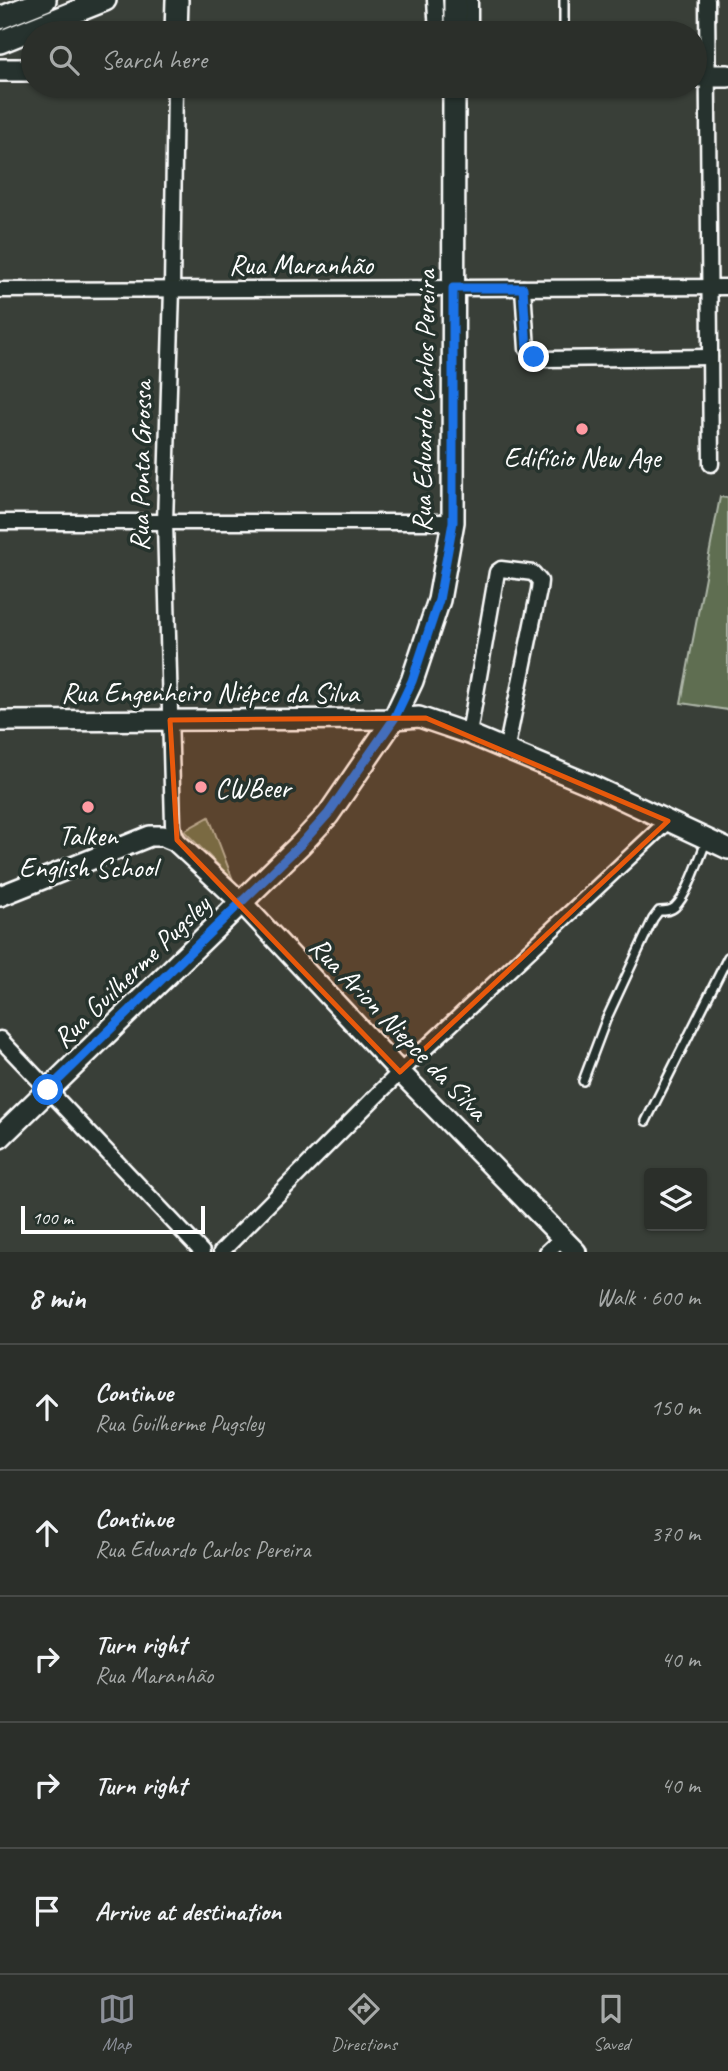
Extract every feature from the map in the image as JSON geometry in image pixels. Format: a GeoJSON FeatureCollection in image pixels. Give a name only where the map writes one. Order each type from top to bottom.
{"type":"FeatureCollection","features":[{"type":"Feature","properties":{"kind":"main road"},"geometry":{"type":"LineString","coordinates":[[0,18],[46,0]]}},
{"type":"Feature","properties":{"kind":"main road"},"geometry":{"type":"LineString","coordinates":[[52,21],[105,0]]}},
{"type":"Feature","properties":{"kind":"main road"},"geometry":{"type":"LineString","coordinates":[[176,21],[177,0]]}},
{"type":"Feature","properties":{"kind":"main road"},"geometry":{"type":"LineString","coordinates":[[455,0],[455,21]]}},
{"type":"Feature","properties":{"kind":"main road"},"geometry":{"type":"LineString","coordinates":[[0,42],[21,34]]}},
{"type":"Feature","properties":{"kind":"main road"},"geometry":{"type":"LineString","coordinates":[[0,69],[21,70]]}},
{"type":"Feature","properties":{"kind":"main road","name":"Rua Eduardo Carlos Pereira"},"geometry":{"type":"LineString","coordinates":[[242,903],[328,814],[394,719],[412,681],[439,600],[453,522],[454,98]]}},
{"type":"Feature","properties":{"kind":"main road","name":"Rua Guilherme Pugsley"},"geometry":{"type":"LineString","coordinates":[[0,1137],[242,903]]}},
{"type":"Feature","properties":{"kind":"street"},"geometry":{"type":"LineString","coordinates":[[435,0],[436,21]]}},
{"type":"Feature","properties":{"kind":"street"},"geometry":{"type":"LineString","coordinates":[[470,0],[470,21]]}},
{"type":"Feature","properties":{"kind":"street"},"geometry":{"type":"LineString","coordinates":[[707,0],[711,76],[708,287],[711,464]]}},
{"type":"Feature","properties":{"kind":"street","name":"Rua Ponta Grossa"},"geometry":{"type":"LineString","coordinates":[[175,98],[164,522],[173,825],[180,845]]}},
{"type":"Feature","properties":{"kind":"street","name":"Rua Maranhão"},"geometry":{"type":"LineString","coordinates":[[0,290],[728,287]]}},
{"type":"Feature","properties":{"kind":"street"},"geometry":{"type":"LineString","coordinates":[[523,288],[527,349],[534,357],[710,357]]}},
{"type":"Feature","properties":{"kind":"street"},"geometry":{"type":"LineString","coordinates":[[0,522],[453,522]]}},
{"type":"Feature","properties":{"kind":"street"},"geometry":{"type":"LineString","coordinates":[[469,734],[498,572],[501,569],[533,573],[540,581],[540,590],[506,751]]}},
{"type":"Feature","properties":{"kind":"street","name":"Rua Engenheiro Niépce da Silva"},"geometry":{"type":"LineString","coordinates":[[0,721],[419,717],[469,734],[591,785],[728,849]]}},
{"type":"Feature","properties":{"kind":"street"},"geometry":{"type":"LineString","coordinates":[[220,1252],[400,1072],[668,821]]}},
{"type":"Feature","properties":{"kind":"street"},"geometry":{"type":"LineString","coordinates":[[0,896],[150,836],[170,837],[180,845]]}},
{"type":"Feature","properties":{"kind":"street","name":"Rua Arion Niepce da Silva"},"geometry":{"type":"LineString","coordinates":[[180,845],[242,903],[400,1072],[576,1252]]}},
{"type":"Feature","properties":{"kind":"street"},"geometry":{"type":"LineString","coordinates":[[0,1039],[202,1252]]}},
{"type":"Feature","properties":{"kind":"street"},"geometry":{"type":"LineString","coordinates":[[547,1252],[562,1237]]}},
{"type":"Feature","properties":{"kind":"lane"},"geometry":{"type":"LineString","coordinates":[[564,0],[564,21]]}},
{"type":"Feature","properties":{"kind":"lane"},"geometry":{"type":"LineString","coordinates":[[583,1081],[606,1020],[653,919],[659,911],[676,907],[707,839]]}},
{"type":"Feature","properties":{"kind":"lane"},"geometry":{"type":"LineString","coordinates":[[646,1121],[728,957]]}},
{"type":"Feature","properties":{"kind":"highlighted area"},"geometry":{"type":"Polygon","coordinates":[[[426,718],[668,821],[400,1072],[177,840],[170,720],[426,718]]]}},
{"type":"Feature","properties":{"kind":"green space"},"geometry":{"type":"Polygon","coordinates":[[[720,497],[728,498],[728,710],[681,703],[720,497]]]}},
{"type":"Feature","properties":{"kind":"green space"},"geometry":{"type":"Polygon","coordinates":[[[209,817],[233,880],[184,831],[209,817]]]}},
{"type":"Feature","properties":{"kind":"place","name":"Edifício New Age"},"geometry":{"type":"Point","coordinates":[582,429]}},
{"type":"Feature","properties":{"kind":"place","name":"CWBeer"},"geometry":{"type":"Point","coordinates":[201,787]}},
{"type":"Feature","properties":{"kind":"place","name":"Talken English School"},"geometry":{"type":"Point","coordinates":[88,807]}},
{"type":"Feature","properties":{"kind":"route"},"geometry":{"type":"LineString","coordinates":[[48,1090],[301,844],[328,814],[394,719],[412,681],[439,600],[453,522],[453,288],[523,288],[527,349],[534,357]]}}]}
